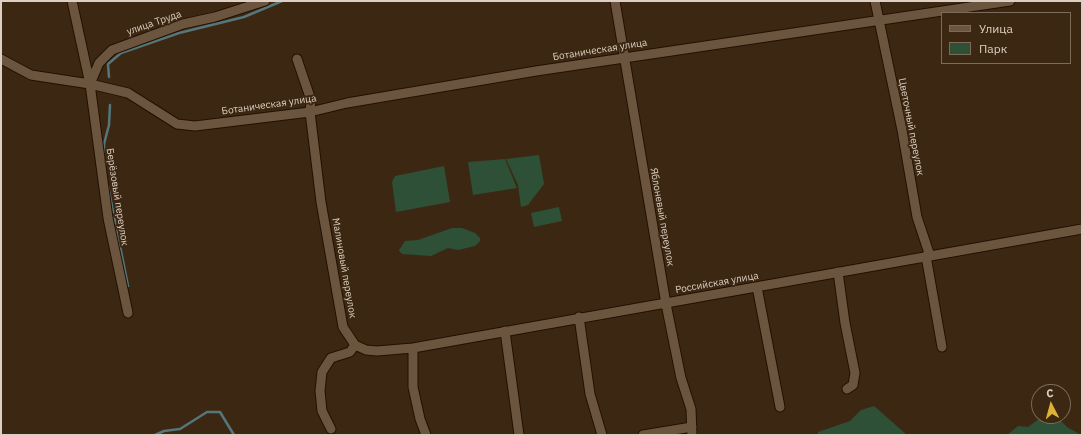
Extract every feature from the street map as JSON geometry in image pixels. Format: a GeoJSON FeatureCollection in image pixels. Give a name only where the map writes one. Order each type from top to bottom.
{"type":"FeatureCollection","features":[{"type":"Feature","properties":{"kind":"street"},"geometry":{"type":"LineString","coordinates":[[1,59],[32,75],[90,84],[72,1]]}},
{"type":"Feature","properties":{"kind":"street","name":"улица Труда"},"geometry":{"type":"LineString","coordinates":[[90,84],[99,63],[112,50],[183,24],[215,17],[265,1]]}},
{"type":"Feature","properties":{"kind":"street","name":"Яблоневый переулок"},"geometry":{"type":"LineString","coordinates":[[615,1],[666,304],[681,378],[691,409],[692,431]]}},
{"type":"Feature","properties":{"kind":"street","name":"Цветочный переулок"},"geometry":{"type":"LineString","coordinates":[[875,1],[902,130],[917,217],[928,256],[942,347]]}},
{"type":"Feature","properties":{"kind":"street","name":"Ботаническая улица"},"geometry":{"type":"LineString","coordinates":[[90,84],[128,93],[177,124],[195,126],[310,112],[347,102],[624,58],[1010,1]]}},
{"type":"Feature","properties":{"kind":"street","name":"Малиновый переулок"},"geometry":{"type":"LineString","coordinates":[[297,59],[311,100],[310,112],[321,202],[343,327],[355,345]]}},
{"type":"Feature","properties":{"kind":"street","name":"Берёзовый переулок"},"geometry":{"type":"LineString","coordinates":[[90,84],[108,218],[128,313]]}},
{"type":"Feature","properties":{"kind":"street","name":"Российская улица"},"geometry":{"type":"LineString","coordinates":[[355,345],[366,350],[377,351],[412,348],[579,317],[666,304],[1082,229]]}},
{"type":"Feature","properties":{"kind":"street"},"geometry":{"type":"LineString","coordinates":[[838,272],[845,323],[855,373],[853,385],[847,389]]}},
{"type":"Feature","properties":{"kind":"street"},"geometry":{"type":"LineString","coordinates":[[757,287],[780,407]]}},
{"type":"Feature","properties":{"kind":"street"},"geometry":{"type":"LineString","coordinates":[[579,317],[590,394],[602,435]]}},
{"type":"Feature","properties":{"kind":"street"},"geometry":{"type":"LineString","coordinates":[[505,331],[519,435]]}},
{"type":"Feature","properties":{"kind":"street"},"geometry":{"type":"LineString","coordinates":[[331,429],[322,411],[320,391],[322,372],[331,358],[350,352],[355,345]]}},
{"type":"Feature","properties":{"kind":"street"},"geometry":{"type":"LineString","coordinates":[[412,348],[413,388],[420,419],[426,435]]}},
{"type":"Feature","properties":{"kind":"street"},"geometry":{"type":"LineString","coordinates":[[643,435],[692,431]]}},
{"type":"Feature","properties":{"kind":"green space"},"geometry":{"type":"Polygon","coordinates":[[[539,155],[544,184],[528,205],[521,207],[518,185],[506,159],[539,155]]]}},
{"type":"Feature","properties":{"kind":"green space"},"geometry":{"type":"Polygon","coordinates":[[[505,159],[517,188],[473,195],[468,162],[505,159]]]}},
{"type":"Feature","properties":{"kind":"green space"},"geometry":{"type":"Polygon","coordinates":[[[444,166],[450,202],[396,212],[392,182],[395,176],[444,166]]]}},
{"type":"Feature","properties":{"kind":"green space"},"geometry":{"type":"Polygon","coordinates":[[[559,207],[562,221],[534,227],[531,213],[559,207]]]}},
{"type":"Feature","properties":{"kind":"green space"},"geometry":{"type":"Polygon","coordinates":[[[452,228],[462,228],[475,233],[480,238],[480,241],[475,246],[458,250],[448,248],[431,256],[402,254],[399,250],[405,241],[418,240],[452,228]]]}},
{"type":"Feature","properties":{"kind":"green space"},"geometry":{"type":"Polygon","coordinates":[[[874,406],[907,435],[818,435],[818,432],[850,421],[861,410],[874,406]]]}},
{"type":"Feature","properties":{"kind":"green space"},"geometry":{"type":"Polygon","coordinates":[[[1032,424],[1064,424],[1081,435],[1007,435],[1018,426],[1028,427],[1032,424]]]}},
{"type":"Feature","properties":{"kind":"waterway"},"geometry":{"type":"LineString","coordinates":[[109,77],[108,64],[121,53],[179,33],[244,17],[282,1]]}},
{"type":"Feature","properties":{"kind":"waterway"},"geometry":{"type":"LineString","coordinates":[[104,157],[104,144],[109,125],[110,105]]}},
{"type":"Feature","properties":{"kind":"waterway"},"geometry":{"type":"LineString","coordinates":[[108,186],[128,286]]}},
{"type":"Feature","properties":{"kind":"waterway"},"geometry":{"type":"LineString","coordinates":[[155,435],[164,431],[180,429],[207,412],[220,412],[234,435]]}}]}
